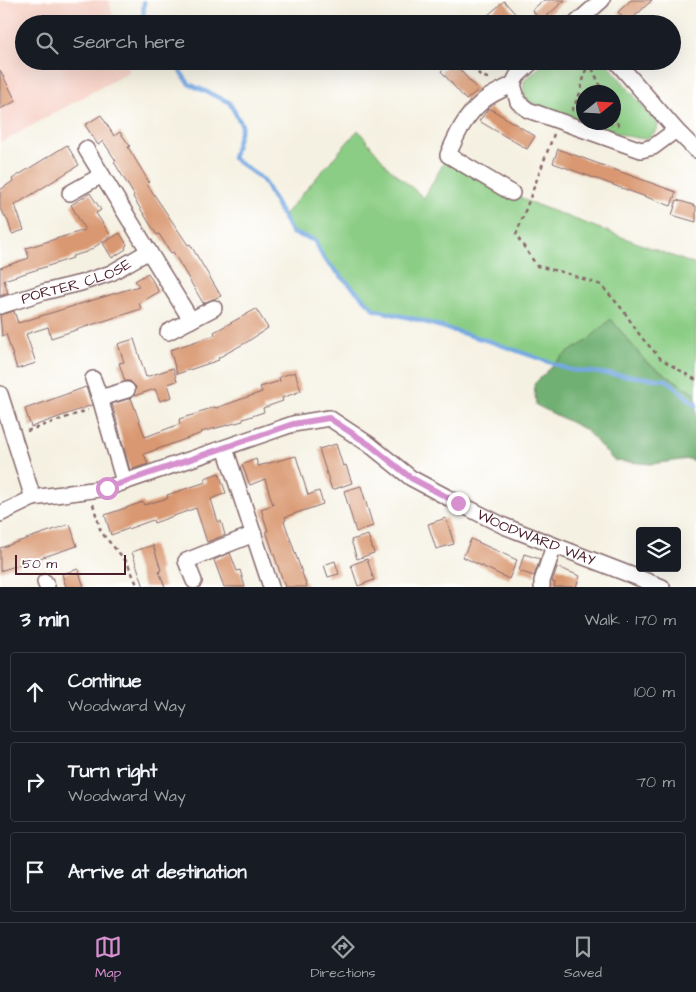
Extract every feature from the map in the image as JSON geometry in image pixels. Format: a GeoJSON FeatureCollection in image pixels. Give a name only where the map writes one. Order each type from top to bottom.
{"type":"FeatureCollection","features":[{"type":"Feature","properties":{"kind":"street"},"geometry":{"type":"LineString","coordinates":[[587,15],[602,0]]}},
{"type":"Feature","properties":{"kind":"street"},"geometry":{"type":"LineString","coordinates":[[512,193],[448,156],[460,129],[482,101],[513,84],[517,76],[523,70]]}},
{"type":"Feature","properties":{"kind":"street"},"geometry":{"type":"LineString","coordinates":[[624,70],[696,150]]}},
{"type":"Feature","properties":{"kind":"street"},"geometry":{"type":"LineString","coordinates":[[513,84],[518,102],[528,110],[641,150],[653,147],[676,130]]}},
{"type":"Feature","properties":{"kind":"street","name":"PORTER CLOSE"},"geometry":{"type":"LineString","coordinates":[[86,149],[191,320]]}},
{"type":"Feature","properties":{"kind":"street"},"geometry":{"type":"LineString","coordinates":[[70,193],[102,175]]}},
{"type":"Feature","properties":{"kind":"street","name":"PORTER CLOSE"},"geometry":{"type":"LineString","coordinates":[[0,306],[81,283],[111,272],[149,251]]}},
{"type":"Feature","properties":{"kind":"street"},"geometry":{"type":"LineString","coordinates":[[168,332],[214,308]]}},
{"type":"Feature","properties":{"kind":"street"},"geometry":{"type":"LineString","coordinates":[[93,379],[124,482]]}},
{"type":"Feature","properties":{"kind":"street"},"geometry":{"type":"LineString","coordinates":[[101,402],[127,390]]}},
{"type":"Feature","properties":{"kind":"street"},"geometry":{"type":"LineString","coordinates":[[0,394],[33,498]]}},
{"type":"Feature","properties":{"kind":"street","name":"WOODWARD WAY"},"geometry":{"type":"LineString","coordinates":[[0,514],[33,498],[107,488],[293,424],[329,418],[370,445],[411,478],[504,526],[662,587]]}},
{"type":"Feature","properties":{"kind":"street"},"geometry":{"type":"LineString","coordinates":[[225,448],[271,587]]}},
{"type":"Feature","properties":{"kind":"street"},"geometry":{"type":"LineString","coordinates":[[194,581],[186,561],[254,534]]}},
{"type":"Feature","properties":{"kind":"street"},"geometry":{"type":"LineString","coordinates":[[542,587],[542,581],[554,546]]}},
{"type":"Feature","properties":{"kind":"path"},"geometry":{"type":"LineString","coordinates":[[476,70],[482,76],[513,84]]}},
{"type":"Feature","properties":{"kind":"path"},"geometry":{"type":"LineString","coordinates":[[586,70],[580,93],[563,122],[516,235],[537,266],[566,273],[601,285],[623,310],[641,337],[661,359],[696,380]]}},
{"type":"Feature","properties":{"kind":"path"},"geometry":{"type":"LineString","coordinates":[[592,70],[600,85]]}},
{"type":"Feature","properties":{"kind":"path"},"geometry":{"type":"LineString","coordinates":[[14,435],[101,402]]}},
{"type":"Feature","properties":{"kind":"path"},"geometry":{"type":"LineString","coordinates":[[89,490],[100,529],[127,562],[138,587]]}},
{"type":"Feature","properties":{"kind":"shaded area"},"geometry":{"type":"Polygon","coordinates":[[[0,0],[109,0],[113,15],[15,15],[15,70],[128,70],[129,72],[0,143],[0,0]]]}},
{"type":"Feature","properties":{"kind":"green space"},"geometry":{"type":"Polygon","coordinates":[[[537,70],[612,70],[658,125],[657,130],[647,139],[609,130],[621,130],[621,85],[576,85],[576,119],[529,102],[524,94],[524,81],[537,70]]]}},
{"type":"Feature","properties":{"kind":"green space"},"geometry":{"type":"Polygon","coordinates":[[[358,130],[388,167],[424,198],[448,155],[529,202],[696,265],[696,394],[646,362],[611,319],[587,341],[564,355],[554,364],[492,342],[415,319],[375,310],[324,259],[314,240],[292,233],[283,216],[358,130]]]}},
{"type":"Feature","properties":{"kind":"green space"},"geometry":{"type":"Polygon","coordinates":[[[611,319],[646,362],[696,394],[696,462],[689,459],[652,464],[614,461],[586,430],[536,405],[534,384],[564,355],[587,341],[611,319]]]}},
{"type":"Feature","properties":{"kind":"building"},"geometry":{"type":"Polygon","coordinates":[[[544,0],[565,0],[548,15],[536,15],[532,10],[544,0]]]}},
{"type":"Feature","properties":{"kind":"building"},"geometry":{"type":"Polygon","coordinates":[[[631,0],[652,0],[636,15],[621,15],[618,12],[631,0]]]}},
{"type":"Feature","properties":{"kind":"building"},"geometry":{"type":"Polygon","coordinates":[[[504,1],[516,15],[488,15],[504,1]]]}},
{"type":"Feature","properties":{"kind":"building"},"geometry":{"type":"Polygon","coordinates":[[[0,70],[16,101],[0,109],[0,70]]]}},
{"type":"Feature","properties":{"kind":"building"},"geometry":{"type":"Polygon","coordinates":[[[460,70],[478,90],[466,100],[441,71],[460,70]]]}},
{"type":"Feature","properties":{"kind":"building"},"geometry":{"type":"Polygon","coordinates":[[[489,108],[535,136],[527,149],[479,121],[489,108]]]}},
{"type":"Feature","properties":{"kind":"building"},"geometry":{"type":"Polygon","coordinates":[[[101,115],[114,136],[120,132],[130,146],[128,147],[149,182],[147,184],[188,245],[190,244],[221,296],[203,303],[173,252],[171,253],[159,234],[157,235],[133,197],[134,195],[114,162],[116,161],[103,141],[98,145],[85,125],[101,115]]]}},
{"type":"Feature","properties":{"kind":"building"},"geometry":{"type":"Polygon","coordinates":[[[67,145],[79,165],[15,205],[24,230],[12,234],[8,221],[0,209],[0,190],[13,181],[12,179],[67,145]]]}},
{"type":"Feature","properties":{"kind":"building"},"geometry":{"type":"Polygon","coordinates":[[[558,149],[676,192],[671,206],[553,163],[558,149]]]}},
{"type":"Feature","properties":{"kind":"building"},"geometry":{"type":"Polygon","coordinates":[[[90,193],[101,210],[96,213],[111,236],[87,252],[72,256],[73,258],[4,280],[8,293],[0,296],[0,268],[29,258],[26,248],[85,230],[71,205],[90,193]]]}},
{"type":"Feature","properties":{"kind":"building"},"geometry":{"type":"Polygon","coordinates":[[[677,200],[696,206],[696,222],[672,215],[677,200]]]}},
{"type":"Feature","properties":{"kind":"building"},"geometry":{"type":"Polygon","coordinates":[[[120,233],[127,245],[126,249],[112,258],[103,243],[120,233]]]}},
{"type":"Feature","properties":{"kind":"building"},"geometry":{"type":"Polygon","coordinates":[[[148,273],[159,292],[139,303],[141,309],[51,338],[48,327],[26,334],[36,363],[17,369],[6,334],[2,336],[0,315],[14,311],[18,323],[139,286],[135,281],[148,273]]]}},
{"type":"Feature","properties":{"kind":"building"},"geometry":{"type":"Polygon","coordinates":[[[256,309],[268,328],[218,358],[219,360],[177,374],[170,350],[215,335],[214,332],[256,309]]]}},
{"type":"Feature","properties":{"kind":"building"},"geometry":{"type":"Polygon","coordinates":[[[134,339],[146,377],[173,368],[177,381],[168,384],[172,397],[160,401],[155,389],[134,396],[136,387],[130,381],[125,381],[119,363],[124,362],[118,344],[134,339]]]}},
{"type":"Feature","properties":{"kind":"building"},"geometry":{"type":"Polygon","coordinates":[[[295,372],[301,391],[282,398],[283,401],[263,408],[264,412],[243,419],[243,421],[201,432],[144,454],[148,464],[130,470],[112,404],[131,398],[145,437],[180,424],[179,419],[262,392],[260,387],[280,381],[279,377],[295,372]]]}},
{"type":"Feature","properties":{"kind":"building"},"geometry":{"type":"Polygon","coordinates":[[[86,387],[92,405],[31,427],[25,409],[86,387]]]}},
{"type":"Feature","properties":{"kind":"building"},"geometry":{"type":"Polygon","coordinates":[[[336,444],[343,466],[346,465],[352,483],[332,490],[319,449],[336,444]]]}},
{"type":"Feature","properties":{"kind":"building"},"geometry":{"type":"Polygon","coordinates":[[[296,456],[308,495],[319,491],[323,504],[285,517],[286,520],[284,521],[307,587],[285,587],[266,531],[268,531],[261,509],[273,505],[265,479],[250,485],[242,465],[256,459],[258,466],[296,456]]]}},
{"type":"Feature","properties":{"kind":"building"},"geometry":{"type":"Polygon","coordinates":[[[219,473],[226,493],[211,499],[218,522],[221,521],[225,535],[207,542],[196,508],[154,523],[153,520],[111,535],[105,515],[143,502],[144,505],[168,498],[167,495],[206,482],[205,478],[219,473]]]}},
{"type":"Feature","properties":{"kind":"building"},"geometry":{"type":"Polygon","coordinates":[[[361,486],[373,526],[356,532],[344,491],[361,486]]]}},
{"type":"Feature","properties":{"kind":"building"},"geometry":{"type":"Polygon","coordinates":[[[446,518],[454,544],[436,549],[428,524],[446,518]]]}},
{"type":"Feature","properties":{"kind":"building"},"geometry":{"type":"Polygon","coordinates":[[[70,524],[77,546],[0,571],[0,548],[70,524]]]}},
{"type":"Feature","properties":{"kind":"building"},"geometry":{"type":"Polygon","coordinates":[[[368,535],[374,553],[357,559],[351,540],[368,535]]]}},
{"type":"Feature","properties":{"kind":"building"},"geometry":{"type":"Polygon","coordinates":[[[471,539],[517,560],[509,579],[463,557],[471,539]]]}},
{"type":"Feature","properties":{"kind":"building"},"geometry":{"type":"Polygon","coordinates":[[[153,545],[165,587],[144,587],[132,552],[153,545]]]}},
{"type":"Feature","properties":{"kind":"building"},"geometry":{"type":"Polygon","coordinates":[[[230,553],[237,571],[240,570],[245,587],[224,587],[214,560],[230,553]]]}},
{"type":"Feature","properties":{"kind":"building"},"geometry":{"type":"Polygon","coordinates":[[[524,554],[540,559],[534,576],[519,571],[524,554]]]}},
{"type":"Feature","properties":{"kind":"building"},"geometry":{"type":"Polygon","coordinates":[[[367,559],[374,580],[358,586],[351,565],[367,559]]]}},
{"type":"Feature","properties":{"kind":"building"},"geometry":{"type":"Polygon","coordinates":[[[335,561],[339,574],[328,577],[324,565],[335,561]]]}},
{"type":"Feature","properties":{"kind":"building"},"geometry":{"type":"Polygon","coordinates":[[[557,567],[580,576],[576,587],[554,587],[555,583],[552,582],[557,567]]]}},
{"type":"Feature","properties":{"kind":"building"},"geometry":{"type":"Polygon","coordinates":[[[78,569],[84,587],[66,587],[62,574],[78,569]]]}},
{"type":"Feature","properties":{"kind":"waterway"},"geometry":{"type":"LineString","coordinates":[[143,15],[144,2]]}},
{"type":"Feature","properties":{"kind":"waterway"},"geometry":{"type":"LineString","coordinates":[[179,70],[189,84],[229,102],[242,125],[233,158],[263,180],[292,233],[314,240],[324,259],[375,310],[415,319],[492,342],[571,370],[667,380],[696,405]]}},
{"type":"Feature","properties":{"kind":"route"},"geometry":{"type":"LineString","coordinates":[[107,488],[293,424],[329,418],[370,445],[411,478],[458,503]]}}]}
